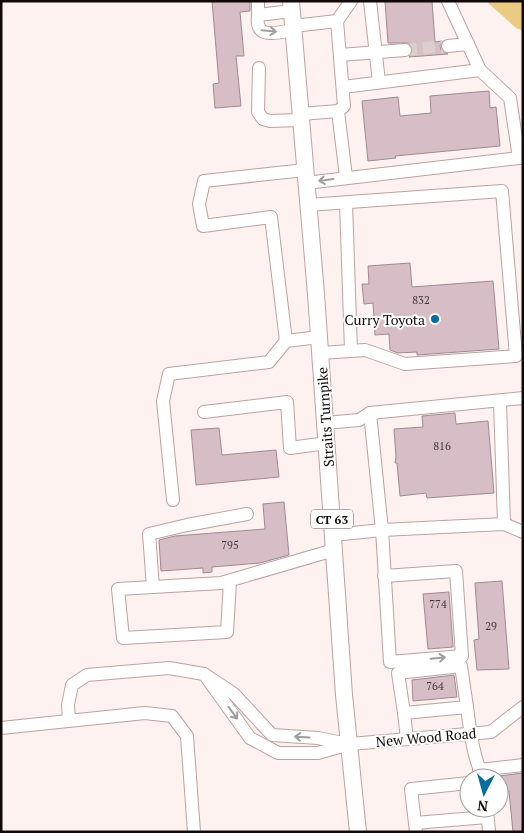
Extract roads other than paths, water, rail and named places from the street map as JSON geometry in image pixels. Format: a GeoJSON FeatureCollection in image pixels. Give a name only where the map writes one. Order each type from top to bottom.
{"type":"FeatureCollection","features":[{"type":"Feature","properties":{"kind":"main road","name":"Straits Turnpike"},"geometry":{"type":"LineString","coordinates":[[292,17],[327,443],[344,695],[358,832]]}},
{"type":"Feature","properties":{"kind":"street"},"geometry":{"type":"LineString","coordinates":[[258,1],[259,27],[262,31],[268,33],[292,17]]}},
{"type":"Feature","properties":{"kind":"street"},"geometry":{"type":"LineString","coordinates":[[259,68],[258,112],[263,119],[270,121],[338,111],[344,106],[337,21],[350,1]]}},
{"type":"Feature","properties":{"kind":"street"},"geometry":{"type":"LineString","coordinates":[[370,1],[378,82]]}},
{"type":"Feature","properties":{"kind":"street"},"geometry":{"type":"LineString","coordinates":[[173,500],[163,401],[169,374],[269,362],[286,341],[271,217],[203,226],[199,204],[204,180],[306,176],[346,178],[521,158],[510,98],[480,70],[448,1]]}},
{"type":"Feature","properties":{"kind":"street"},"geometry":{"type":"LineString","coordinates":[[258,15],[337,21]]}},
{"type":"Feature","properties":{"kind":"street"},"geometry":{"type":"LineString","coordinates":[[448,46],[468,44]]}},
{"type":"Feature","properties":{"kind":"street"},"geometry":{"type":"LineString","coordinates":[[340,55],[405,50]]}},
{"type":"Feature","properties":{"kind":"street"},"geometry":{"type":"LineString","coordinates":[[342,87],[480,70]]}},
{"type":"Feature","properties":{"kind":"street"},"geometry":{"type":"LineString","coordinates":[[338,111],[346,178]]}},
{"type":"Feature","properties":{"kind":"street"},"geometry":{"type":"LineString","coordinates":[[286,341],[351,351],[365,350],[406,364],[516,356],[502,191],[308,205]]}},
{"type":"Feature","properties":{"kind":"street"},"geometry":{"type":"LineString","coordinates":[[346,202],[351,351]]}},
{"type":"Feature","properties":{"kind":"street"},"geometry":{"type":"LineString","coordinates":[[325,423],[359,420],[370,413],[523,398]]}},
{"type":"Feature","properties":{"kind":"street"},"geometry":{"type":"LineString","coordinates":[[500,401],[504,524]]}},
{"type":"Feature","properties":{"kind":"street"},"geometry":{"type":"LineString","coordinates":[[204,412],[287,402],[290,448],[327,443]]}},
{"type":"Feature","properties":{"kind":"street"},"geometry":{"type":"LineString","coordinates":[[370,413],[382,530],[384,576],[390,662],[462,656],[456,571],[384,576]]}},
{"type":"Feature","properties":{"kind":"street"},"geometry":{"type":"LineString","coordinates":[[153,587],[149,534],[247,514]]}},
{"type":"Feature","properties":{"kind":"street"},"geometry":{"type":"LineString","coordinates":[[230,581],[227,632],[123,638],[118,589],[221,584],[334,542],[382,530],[504,524],[523,532]]}},
{"type":"Feature","properties":{"kind":"street"},"geometry":{"type":"LineString","coordinates":[[407,739],[398,673],[461,666],[471,734],[480,768]]}},
{"type":"Feature","properties":{"kind":"street"},"geometry":{"type":"LineString","coordinates":[[69,720],[68,705],[72,685],[87,676],[169,668],[204,674],[234,694],[272,735],[318,738],[350,744]]}},
{"type":"Feature","properties":{"kind":"street"},"geometry":{"type":"LineString","coordinates":[[204,674],[250,738],[278,753],[318,753],[350,744]]}},
{"type":"Feature","properties":{"kind":"street"},"geometry":{"type":"LineString","coordinates":[[404,713],[467,707]]}},
{"type":"Feature","properties":{"kind":"street","name":"New Wood Road"},"geometry":{"type":"LineString","coordinates":[[350,744],[491,732],[523,707]]}},
{"type":"Feature","properties":{"kind":"street"},"geometry":{"type":"LineString","coordinates":[[1,728],[145,713],[172,716],[187,736],[194,832]]}},
{"type":"Feature","properties":{"kind":"street"},"geometry":{"type":"LineString","coordinates":[[509,768],[523,765]]}},
{"type":"Feature","properties":{"kind":"street"},"geometry":{"type":"LineString","coordinates":[[459,784],[411,789],[415,828],[460,818]]}},
{"type":"Feature","properties":{"kind":"street"},"geometry":{"type":"LineString","coordinates":[[487,818],[488,832]]}},
{"type":"Feature","properties":{"kind":"tunnel"},"geometry":{"type":"LineString","coordinates":[[405,50],[448,46]]}},
{"type":"Feature","properties":{"kind":"place","name":"Curry Toyota"},"geometry":{"type":"Point","coordinates":[435,319]}}]}
